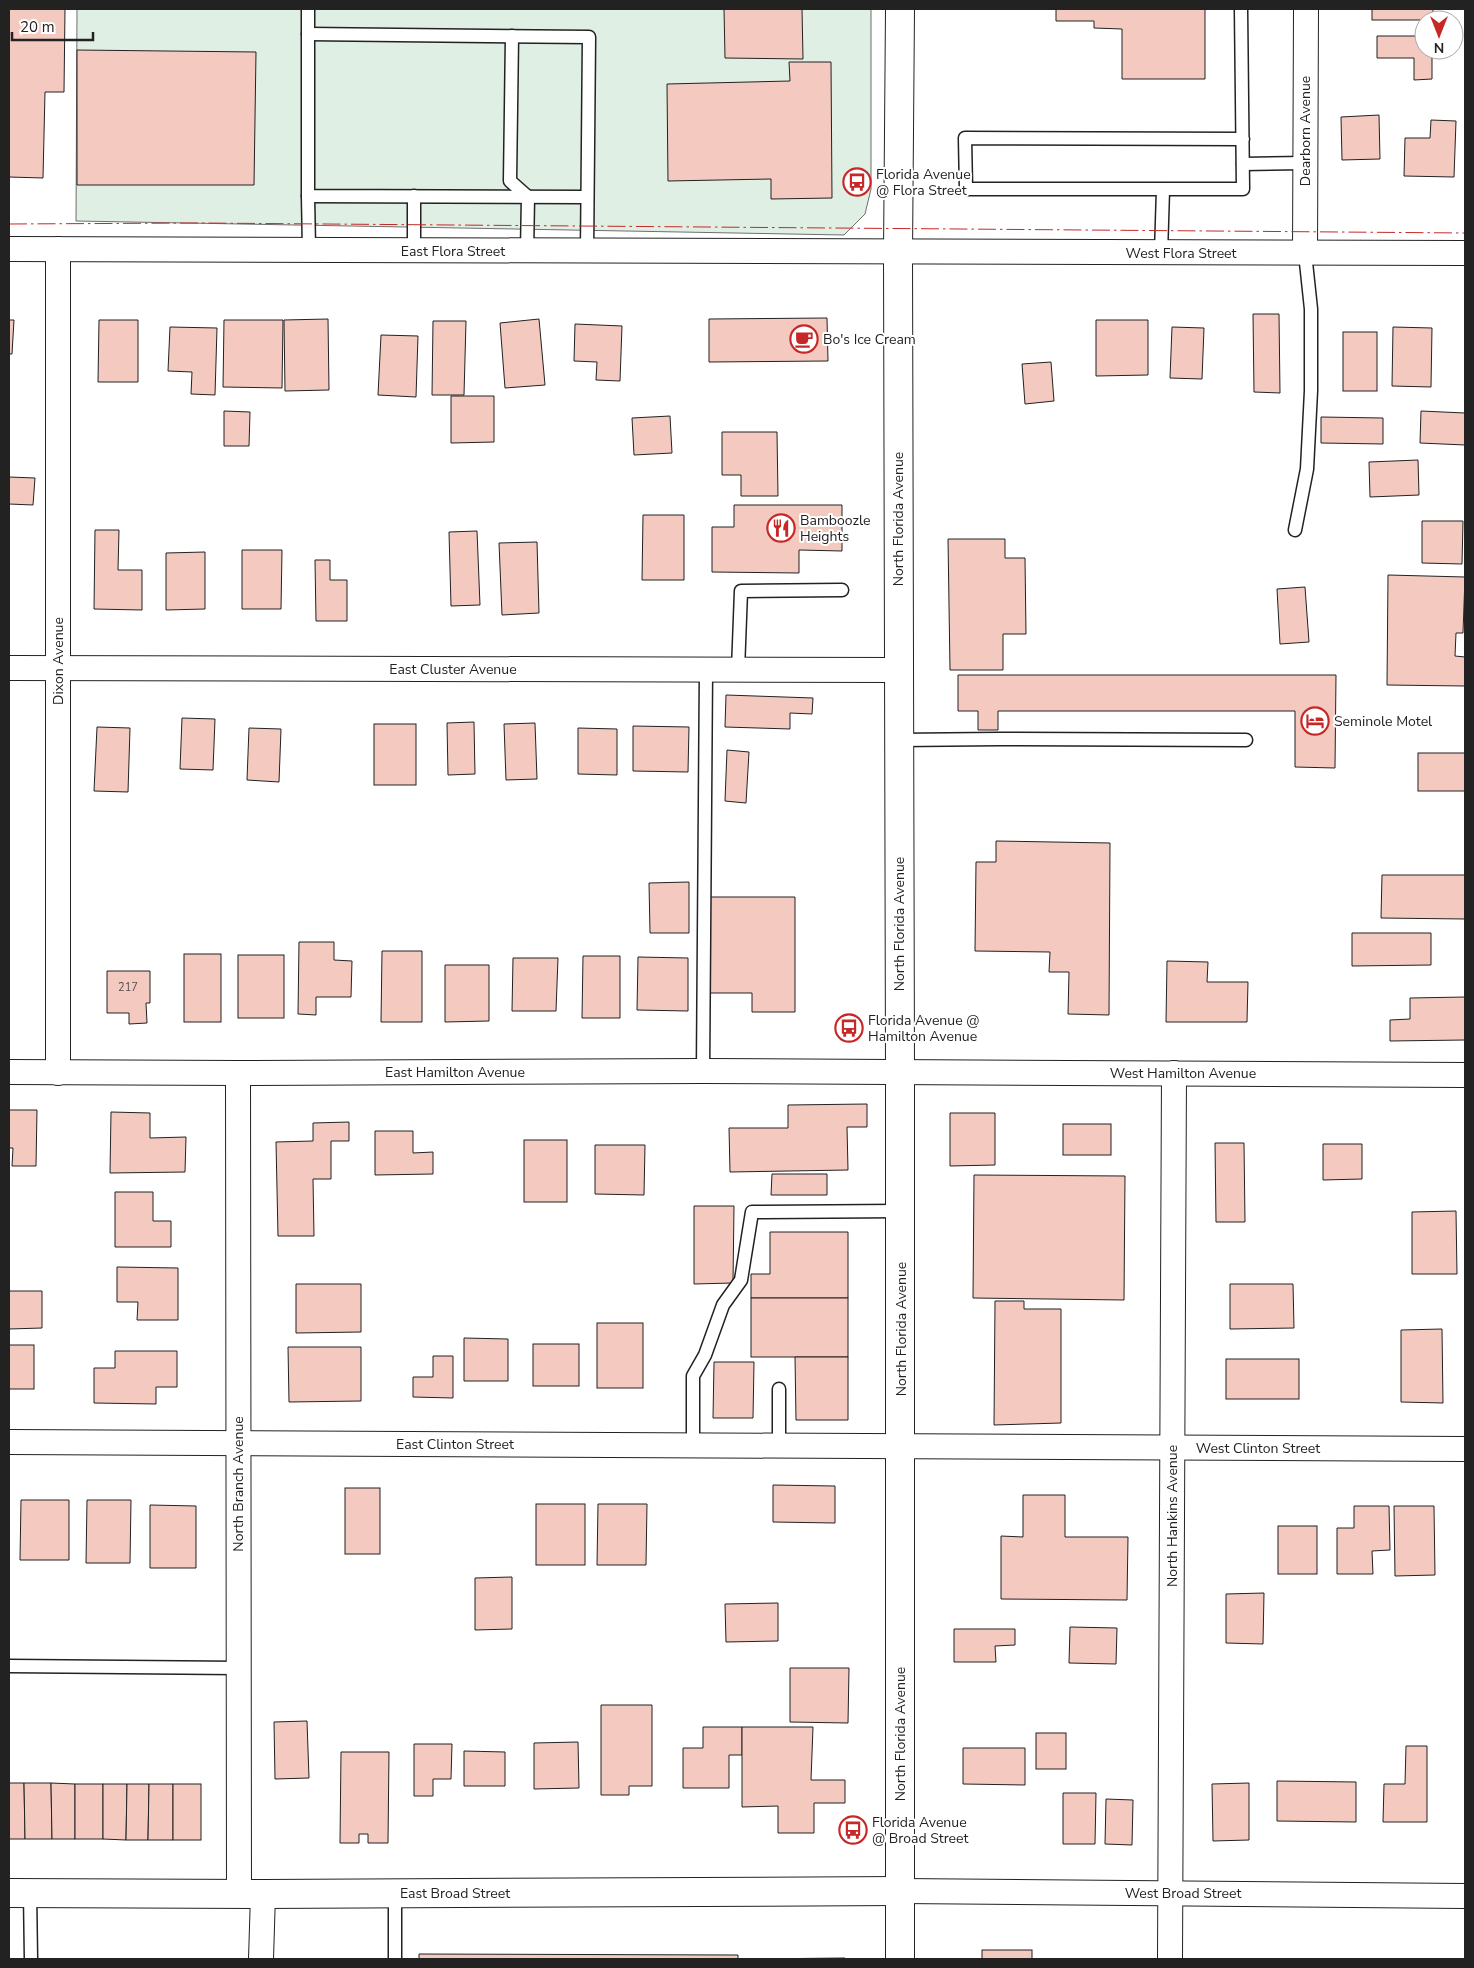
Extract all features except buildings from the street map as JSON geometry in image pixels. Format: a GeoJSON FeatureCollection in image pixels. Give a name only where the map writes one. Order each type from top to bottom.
{"type":"FeatureCollection","features":[{"type":"Feature","properties":{"kind":"main road","name":"North Florida Avenue"},"geometry":{"type":"LineString","coordinates":[[900,9],[898,253],[901,1446],[900,1959]]}},
{"type":"Feature","properties":{"kind":"main road","name":"East Broad Street"},"geometry":{"type":"LineString","coordinates":[[19,1893],[395,1894],[900,1891]]}},
{"type":"Feature","properties":{"kind":"street","name":"Dearborn Avenue"},"geometry":{"type":"LineString","coordinates":[[1304,253],[1306,9]]}},
{"type":"Feature","properties":{"kind":"street","name":"East Flora Street"},"geometry":{"type":"LineString","coordinates":[[9,249],[898,253]]}},
{"type":"Feature","properties":{"kind":"street","name":"Dixon Avenue"},"geometry":{"type":"LineString","coordinates":[[58,249],[58,1072]]}},
{"type":"Feature","properties":{"kind":"street","name":"West Flora Street"},"geometry":{"type":"LineString","coordinates":[[898,253],[1465,253]]}},
{"type":"Feature","properties":{"kind":"street","name":"East Cluster Avenue"},"geometry":{"type":"LineString","coordinates":[[9,668],[898,670]]}},
{"type":"Feature","properties":{"kind":"street","name":"East Hamilton Avenue"},"geometry":{"type":"LineString","coordinates":[[9,1072],[238,1074],[703,1071],[900,1072]]}},
{"type":"Feature","properties":{"kind":"street","name":"West Hamilton Avenue"},"geometry":{"type":"LineString","coordinates":[[900,1072],[1465,1075]]}},
{"type":"Feature","properties":{"kind":"street","name":"North Hankins Avenue"},"geometry":{"type":"LineString","coordinates":[[1170,1959],[1174,1073]]}},
{"type":"Feature","properties":{"kind":"street","name":"North Branch Avenue"},"geometry":{"type":"LineString","coordinates":[[238,1074],[238,1668],[251,1894],[261,1959]]}},
{"type":"Feature","properties":{"kind":"street","name":"East Clinton Street"},"geometry":{"type":"LineString","coordinates":[[9,1442],[901,1446]]}},
{"type":"Feature","properties":{"kind":"street","name":"West Clinton Street"},"geometry":{"type":"LineString","coordinates":[[901,1446],[1465,1449]]}},
{"type":"Feature","properties":{"kind":"street","name":"West Broad Street"},"geometry":{"type":"LineString","coordinates":[[900,1891],[1465,1896]]}},
{"type":"Feature","properties":{"kind":"lane"},"geometry":{"type":"LineString","coordinates":[[308,9],[309,249]]}},
{"type":"Feature","properties":{"kind":"lane"},"geometry":{"type":"LineString","coordinates":[[1241,9],[1243,139],[1243,190],[966,188],[965,138],[1243,139]]}},
{"type":"Feature","properties":{"kind":"lane"},"geometry":{"type":"LineString","coordinates":[[308,34],[589,37],[587,252]]}},
{"type":"Feature","properties":{"kind":"lane"},"geometry":{"type":"LineString","coordinates":[[512,36],[510,180],[528,197],[527,252]]}},
{"type":"Feature","properties":{"kind":"lane"},"geometry":{"type":"LineString","coordinates":[[1243,164],[1305,163]]}},
{"type":"Feature","properties":{"kind":"lane"},"geometry":{"type":"LineString","coordinates":[[1160,253],[1163,190]]}},
{"type":"Feature","properties":{"kind":"lane"},"geometry":{"type":"LineString","coordinates":[[308,196],[587,198]]}},
{"type":"Feature","properties":{"kind":"lane"},"geometry":{"type":"LineString","coordinates":[[414,196],[414,251]]}},
{"type":"Feature","properties":{"kind":"lane"},"geometry":{"type":"LineString","coordinates":[[1295,530],[1307,469],[1311,391],[1311,309],[1304,253]]}},
{"type":"Feature","properties":{"kind":"lane"},"geometry":{"type":"LineString","coordinates":[[738,670],[741,591],[842,590]]}},
{"type":"Feature","properties":{"kind":"lane"},"geometry":{"type":"LineString","coordinates":[[703,1071],[706,669]]}},
{"type":"Feature","properties":{"kind":"lane"},"geometry":{"type":"LineString","coordinates":[[898,740],[1246,740]]}},
{"type":"Feature","properties":{"kind":"lane"},"geometry":{"type":"LineString","coordinates":[[692,1445],[693,1376],[705,1355],[723,1305],[741,1280],[752,1212],[900,1211]]}},
{"type":"Feature","properties":{"kind":"lane"},"geometry":{"type":"LineString","coordinates":[[779,1389],[779,1445]]}},
{"type":"Feature","properties":{"kind":"lane"},"geometry":{"type":"LineString","coordinates":[[9,1666],[238,1668]]}},
{"type":"Feature","properties":{"kind":"lane"},"geometry":{"type":"LineString","coordinates":[[19,1893],[31,1959]]}},
{"type":"Feature","properties":{"kind":"lane"},"geometry":{"type":"LineString","coordinates":[[395,1894],[395,1959]]}},
{"type":"Feature","properties":{"kind":"green space"},"geometry":{"type":"Polygon","coordinates":[[[77,9],[871,9],[871,189],[865,214],[844,235],[76,221],[77,9]]]}},
{"type":"Feature","properties":{"kind":"power"},"geometry":{"type":"LineString","coordinates":[[9,224],[199,223],[1465,233]]}},
{"type":"Feature","properties":{"kind":"place","name":"Florida Avenue @ Flora Street"},"geometry":{"type":"Point","coordinates":[857,182]}},
{"type":"Feature","properties":{"kind":"place","name":"Bo's Ice Cream"},"geometry":{"type":"Point","coordinates":[804,339]}},
{"type":"Feature","properties":{"kind":"place","name":"Bamboozle Heights"},"geometry":{"type":"Point","coordinates":[781,528]}},
{"type":"Feature","properties":{"kind":"place","name":"Seminole Motel"},"geometry":{"type":"Point","coordinates":[1315,721]}},
{"type":"Feature","properties":{"kind":"place","name":"Florida Avenue @ Hamilton Avenue"},"geometry":{"type":"Point","coordinates":[849,1028]}},
{"type":"Feature","properties":{"kind":"place","name":"Florida Avenue @ Broad Street"},"geometry":{"type":"Point","coordinates":[853,1830]}}]}
